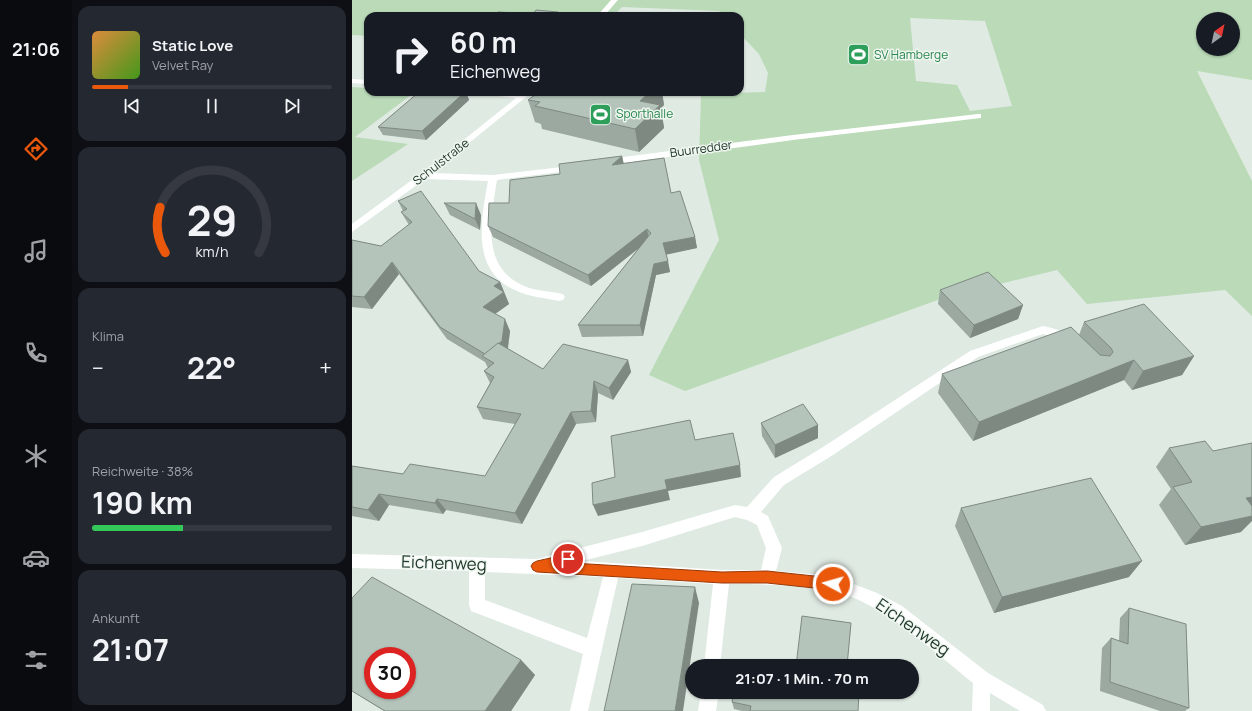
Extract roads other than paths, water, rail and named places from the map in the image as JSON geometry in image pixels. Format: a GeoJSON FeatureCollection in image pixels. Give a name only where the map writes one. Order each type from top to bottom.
{"type":"FeatureCollection","features":[{"type":"Feature","properties":{"kind":"street"},"geometry":{"type":"LineString","coordinates":[[604,12],[615,0]]}},
{"type":"Feature","properties":{"kind":"street"},"geometry":{"type":"LineString","coordinates":[[352,81],[364,82]]}},
{"type":"Feature","properties":{"kind":"street","name":"Schulstraße"},"geometry":{"type":"LineString","coordinates":[[352,229],[424,176],[523,96]]}},
{"type":"Feature","properties":{"kind":"street","name":"Buurredder"},"geometry":{"type":"LineString","coordinates":[[424,176],[493,178],[703,148],[852,129],[978,116]]}},
{"type":"Feature","properties":{"kind":"street"},"geometry":{"type":"LineString","coordinates":[[493,178],[485,225],[489,258],[496,272],[518,288],[558,297]]}},
{"type":"Feature","properties":{"kind":"street"},"geometry":{"type":"LineString","coordinates":[[767,577],[774,548],[763,521],[750,514],[779,481],[912,396],[974,354],[1043,330],[1058,334],[1074,350]]}},
{"type":"Feature","properties":{"kind":"street","name":"Eichenweg"},"geometry":{"type":"LineString","coordinates":[[537,566],[635,541],[735,511],[750,514]]}},
{"type":"Feature","properties":{"kind":"street","name":"Eichenweg"},"geometry":{"type":"LineString","coordinates":[[352,561],[537,566],[722,577],[767,577],[833,584],[871,598],[896,612],[982,679],[1037,711]]}},
{"type":"Feature","properties":{"kind":"street"},"geometry":{"type":"LineString","coordinates":[[477,564],[477,605],[593,649]]}},
{"type":"Feature","properties":{"kind":"street"},"geometry":{"type":"LineString","coordinates":[[579,711],[612,571]]}},
{"type":"Feature","properties":{"kind":"street"},"geometry":{"type":"LineString","coordinates":[[713,659],[722,577]]}},
{"type":"Feature","properties":{"kind":"street"},"geometry":{"type":"LineString","coordinates":[[980,711],[982,679]]}},
{"type":"Feature","properties":{"kind":"street"},"geometry":{"type":"LineString","coordinates":[[707,711],[709,699]]}},
{"type":"Feature","properties":{"kind":"place","name":"SV Hamberge"},"geometry":{"type":"Point","coordinates":[858,55]}},
{"type":"Feature","properties":{"kind":"place","name":"Sporthalle"},"geometry":{"type":"Point","coordinates":[601,114]}}]}
